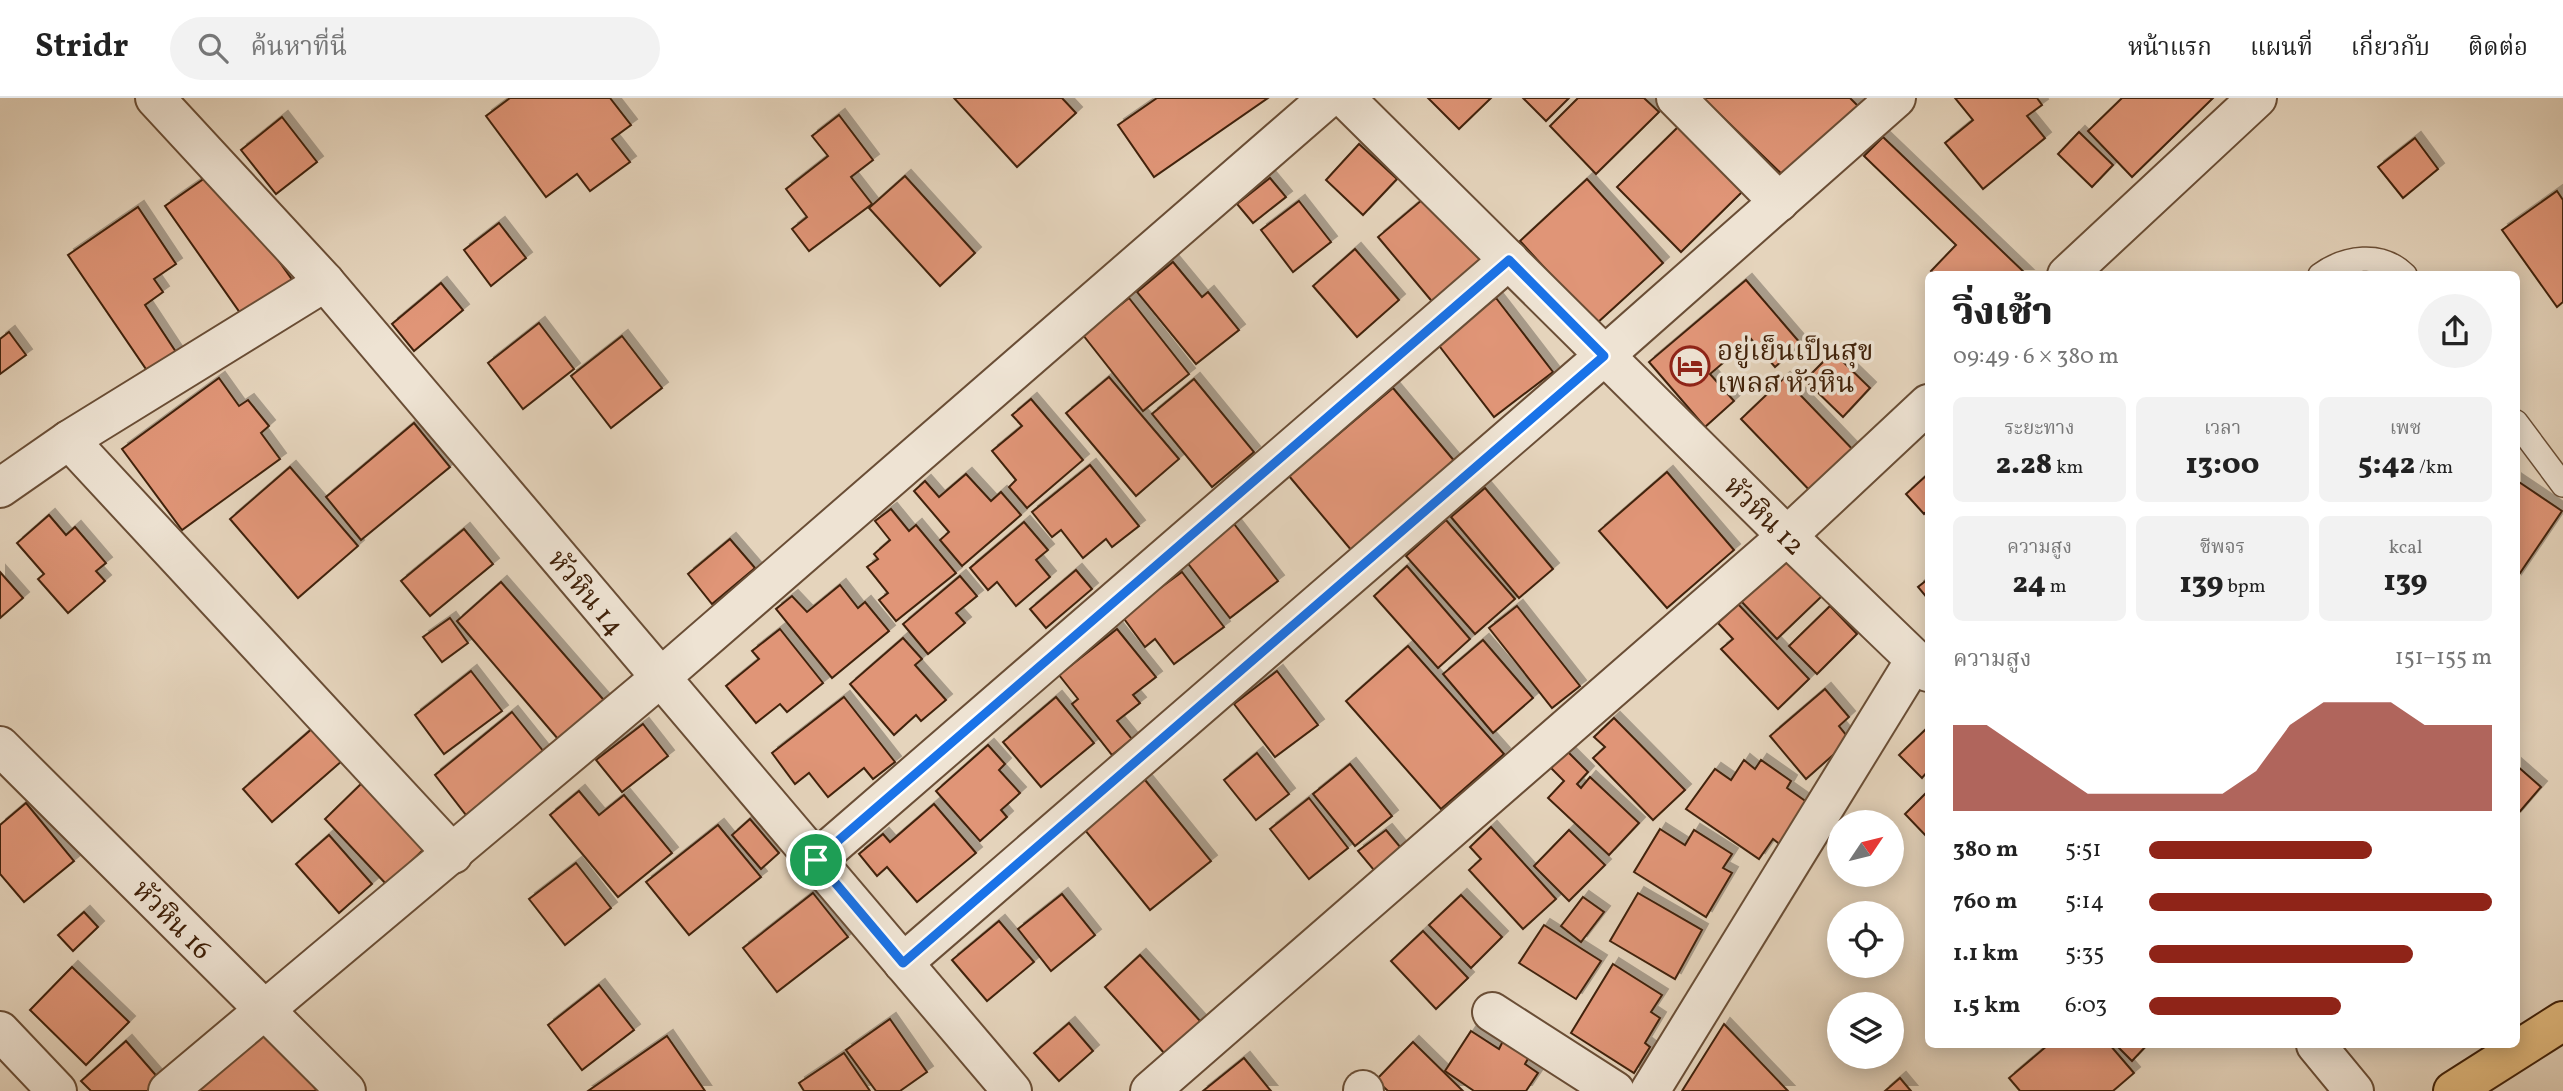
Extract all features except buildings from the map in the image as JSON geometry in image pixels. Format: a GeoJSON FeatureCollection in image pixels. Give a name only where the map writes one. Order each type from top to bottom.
{"type":"FeatureCollection","features":[{"type":"Feature","properties":{"kind":"main road"},"geometry":{"type":"LineString","coordinates":[[2453,1091],[2563,1021]]}},
{"type":"Feature","properties":{"kind":"street","name":"หัวหิน 14"},"geometry":{"type":"LineString","coordinates":[[155,98],[325,282],[1012,1091]]}},
{"type":"Feature","properties":{"kind":"street"},"geometry":{"type":"LineString","coordinates":[[168,1091],[660,678],[1328,98]]}},
{"type":"Feature","properties":{"kind":"street","name":"หัวหิน 12"},"geometry":{"type":"LineString","coordinates":[[1345,98],[1604,356],[1922,666]]}},
{"type":"Feature","properties":{"kind":"street"},"geometry":{"type":"LineString","coordinates":[[1676,98],[1779,202]]}},
{"type":"Feature","properties":{"kind":"street"},"geometry":{"type":"LineString","coordinates":[[903,963],[1604,356],[1896,98]]}},
{"type":"Feature","properties":{"kind":"street"},"geometry":{"type":"LineString","coordinates":[[2071,271],[2257,98]]}},
{"type":"Feature","properties":{"kind":"street"},"geometry":{"type":"LineString","coordinates":[[816,860],[1509,260]]}},
{"type":"Feature","properties":{"kind":"street"},"geometry":{"type":"LineString","coordinates":[[0,488],[69,440],[325,282]]}},
{"type":"Feature","properties":{"kind":"street"},"geometry":{"type":"LineString","coordinates":[[1150,1091],[1787,536],[1925,407]]}},
{"type":"Feature","properties":{"kind":"street"},"geometry":{"type":"LineString","coordinates":[[69,440],[453,853]]}},
{"type":"Feature","properties":{"kind":"street"},"geometry":{"type":"LineString","coordinates":[[1650,1091],[1922,666]]}},
{"type":"Feature","properties":{"kind":"street","name":"หัวหิน 16"},"geometry":{"type":"LineString","coordinates":[[0,746],[346,1091]]}},
{"type":"Feature","properties":{"kind":"street"},"geometry":{"type":"LineString","coordinates":[[1492,1012],[1615,1091]]}},
{"type":"Feature","properties":{"kind":"street"},"geometry":{"type":"LineString","coordinates":[[0,1031],[57,1091]]}},
{"type":"Feature","properties":{"kind":"street"},"geometry":{"type":"LineString","coordinates":[[2318,1048],[2354,1091]]}},
{"type":"Feature","properties":{"kind":"lane"},"geometry":{"type":"LineString","coordinates":[[2328,271],[2353,258],[2380,261],[2397,271]]}},
{"type":"Feature","properties":{"kind":"lane"},"geometry":{"type":"LineString","coordinates":[[2520,427],[2563,485]]}},
{"type":"Feature","properties":{"kind":"place","name":"อยู่เย็นเป็นสุข เพลส หัวหิน"},"geometry":{"type":"Point","coordinates":[1690,366]}},
{"type":"Feature","properties":{"kind":"route"},"geometry":{"type":"LineString","coordinates":[[1509,260],[1604,356],[903,963],[816,860],[1509,260]]}}]}
